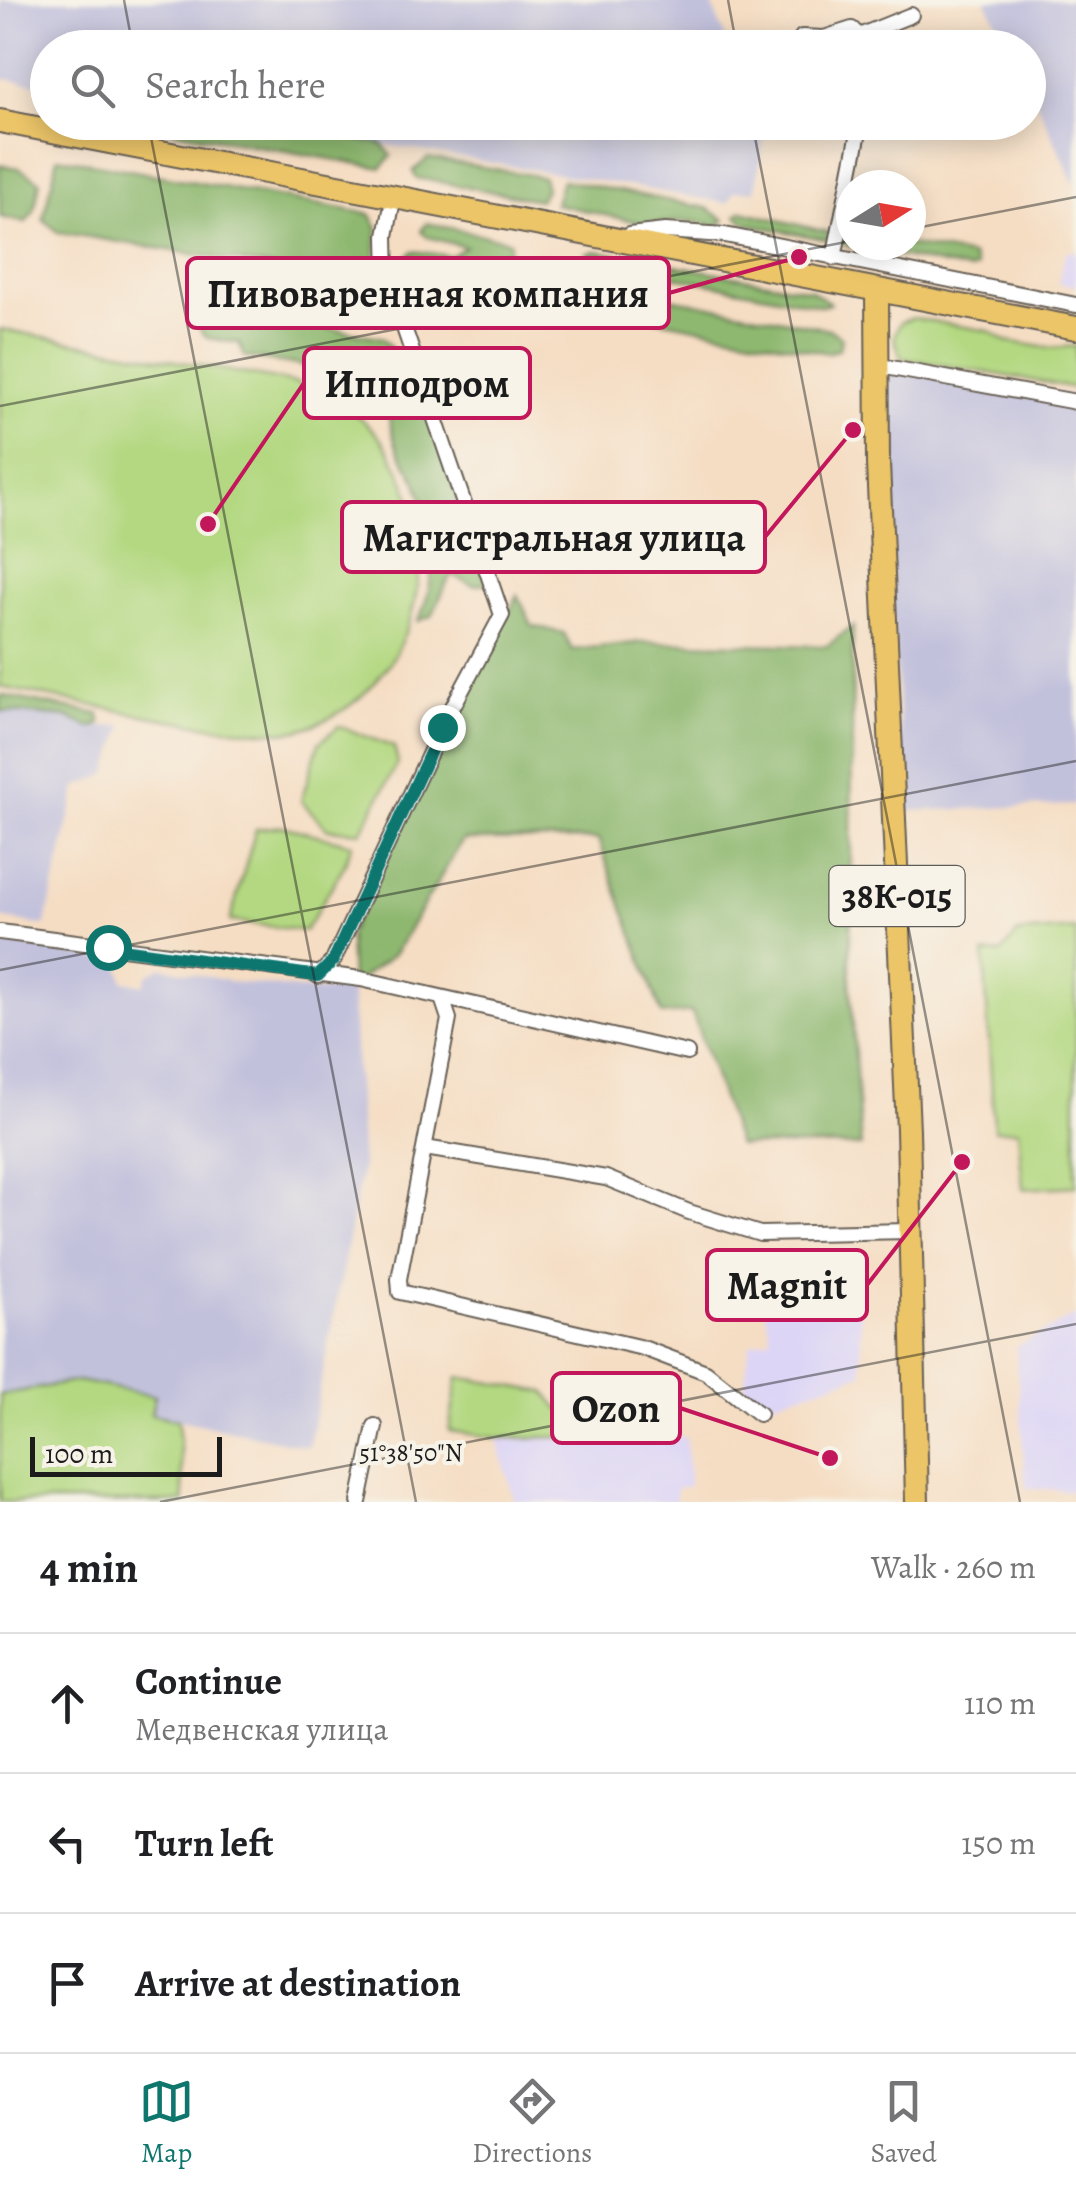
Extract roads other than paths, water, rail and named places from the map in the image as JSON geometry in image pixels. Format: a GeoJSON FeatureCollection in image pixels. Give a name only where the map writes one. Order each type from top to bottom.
{"type":"FeatureCollection","features":[{"type":"Feature","properties":{"kind":"main road"},"geometry":{"type":"LineString","coordinates":[[0,121],[30,127]]}},
{"type":"Feature","properties":{"kind":"main road"},"geometry":{"type":"LineString","coordinates":[[100,140],[1072,327]]}},
{"type":"Feature","properties":{"kind":"main road","name":"38К-015"},"geometry":{"type":"LineString","coordinates":[[878,290],[875,365],[910,1231],[917,1502]]}},
{"type":"Feature","properties":{"kind":"street"},"geometry":{"type":"LineString","coordinates":[[883,30],[911,15]]}},
{"type":"Feature","properties":{"kind":"street"},"geometry":{"type":"LineString","coordinates":[[834,258],[857,140]]}},
{"type":"Feature","properties":{"kind":"street"},"geometry":{"type":"LineString","coordinates":[[318,976],[333,961],[442,727],[502,615],[386,278],[386,236],[394,196]]}},
{"type":"Feature","properties":{"kind":"street"},"geometry":{"type":"LineString","coordinates":[[610,238],[695,231],[1076,305]]}},
{"type":"Feature","properties":{"kind":"street"},"geometry":{"type":"LineString","coordinates":[[875,365],[1076,402]]}},
{"type":"Feature","properties":{"kind":"street"},"geometry":{"type":"LineString","coordinates":[[0,932],[318,976],[361,978],[444,1001],[688,1053]]}},
{"type":"Feature","properties":{"kind":"street"},"geometry":{"type":"LineString","coordinates":[[444,1001],[449,1018],[399,1279],[400,1292],[643,1348],[706,1372],[759,1414]]}},
{"type":"Feature","properties":{"kind":"street"},"geometry":{"type":"LineString","coordinates":[[425,1148],[606,1178],[689,1212],[760,1234],[910,1231]]}},
{"type":"Feature","properties":{"kind":"street"},"geometry":{"type":"LineString","coordinates":[[359,1502],[374,1426]]}},
{"type":"Feature","properties":{"kind":"place","name":"Пивоваренная компания"},"geometry":{"type":"Point","coordinates":[799,257]}},
{"type":"Feature","properties":{"kind":"place","name":"Магистральная улица"},"geometry":{"type":"Point","coordinates":[853,430]}},
{"type":"Feature","properties":{"kind":"place","name":"Ипподром"},"geometry":{"type":"Point","coordinates":[208,524]}},
{"type":"Feature","properties":{"kind":"place","name":"Magnit"},"geometry":{"type":"Point","coordinates":[962,1162]}},
{"type":"Feature","properties":{"kind":"place","name":"Ozon"},"geometry":{"type":"Point","coordinates":[830,1458]}}]}
